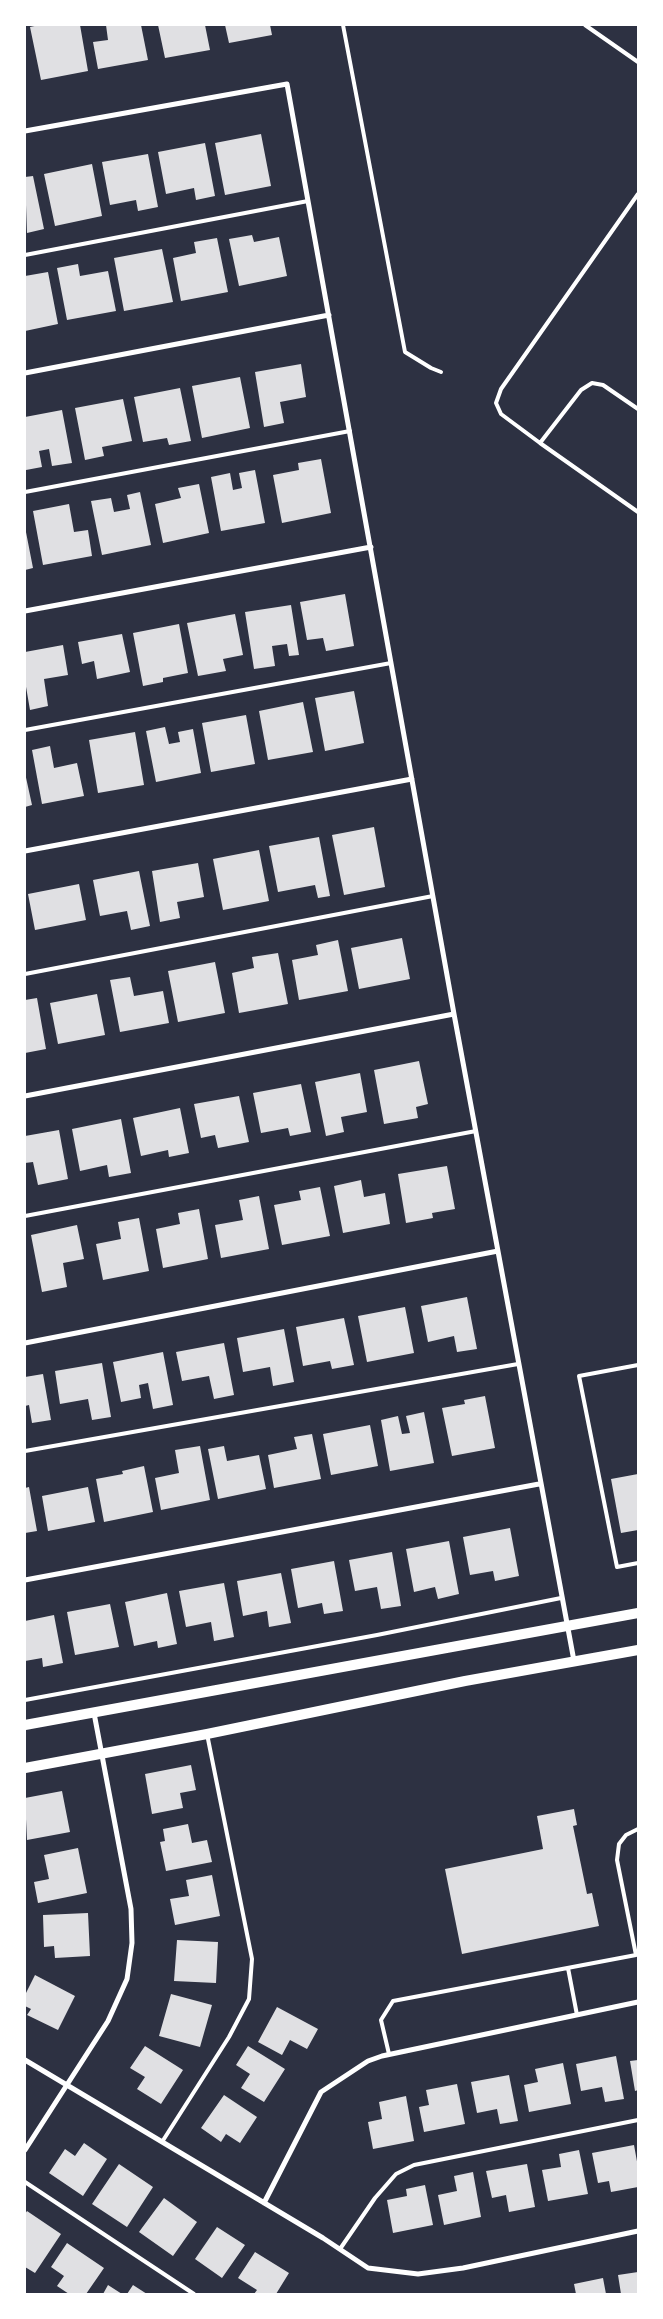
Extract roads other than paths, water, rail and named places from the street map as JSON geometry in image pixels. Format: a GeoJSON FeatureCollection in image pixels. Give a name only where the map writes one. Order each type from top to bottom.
{"type":"FeatureCollection","features":[{"type":"Feature","properties":{"kind":"main road"},"geometry":{"type":"LineString","coordinates":[[25,1725],[638,1613]]}},
{"type":"Feature","properties":{"kind":"main road"},"geometry":{"type":"LineString","coordinates":[[25,1768],[638,1650]]}},
{"type":"Feature","properties":{"kind":"street"},"geometry":{"type":"LineString","coordinates":[[25,131],[287,84],[539,1484],[574,1661]]}},
{"type":"Feature","properties":{"kind":"street"},"geometry":{"type":"LineString","coordinates":[[25,373],[329,315]]}},
{"type":"Feature","properties":{"kind":"street"},"geometry":{"type":"LineString","coordinates":[[25,611],[371,547]]}},
{"type":"Feature","properties":{"kind":"street"},"geometry":{"type":"LineString","coordinates":[[25,850],[412,779]]}},
{"type":"Feature","properties":{"kind":"street"},"geometry":{"type":"LineString","coordinates":[[25,1096],[454,1014]]}},
{"type":"Feature","properties":{"kind":"street"},"geometry":{"type":"LineString","coordinates":[[25,1343],[498,1251]]}},
{"type":"Feature","properties":{"kind":"street"},"geometry":{"type":"LineString","coordinates":[[25,1580],[539,1484]]}},
{"type":"Feature","properties":{"kind":"street"},"geometry":{"type":"LineString","coordinates":[[25,2150],[108,2021],[127,1979],[132,1943],[131,1909],[94,1712]]}},
{"type":"Feature","properties":{"kind":"street"},"geometry":{"type":"LineString","coordinates":[[264,2203],[322,2092],[343,2076],[368,2061],[389,2054],[638,2002]]}},
{"type":"Feature","properties":{"kind":"street"},"geometry":{"type":"LineString","coordinates":[[25,2060],[340,2249],[368,2268],[418,2274],[463,2268],[638,2231]]}},
{"type":"Feature","properties":{"kind":"lane"},"geometry":{"type":"LineString","coordinates":[[343,25],[405,352],[441,372]]}},
{"type":"Feature","properties":{"kind":"lane"},"geometry":{"type":"LineString","coordinates":[[585,25],[638,62]]}},
{"type":"Feature","properties":{"kind":"lane"},"geometry":{"type":"LineString","coordinates":[[638,194],[501,389],[496,403],[501,414],[638,512]]}},
{"type":"Feature","properties":{"kind":"lane"},"geometry":{"type":"LineString","coordinates":[[25,255],[308,201]]}},
{"type":"Feature","properties":{"kind":"lane"},"geometry":{"type":"LineString","coordinates":[[540,443],[581,390],[592,383],[603,385],[638,409]]}},
{"type":"Feature","properties":{"kind":"lane"},"geometry":{"type":"LineString","coordinates":[[25,492],[350,431]]}},
{"type":"Feature","properties":{"kind":"lane"},"geometry":{"type":"LineString","coordinates":[[25,730],[391,663]]}},
{"type":"Feature","properties":{"kind":"lane"},"geometry":{"type":"LineString","coordinates":[[25,974],[433,896]]}},
{"type":"Feature","properties":{"kind":"lane"},"geometry":{"type":"LineString","coordinates":[[25,1216],[476,1131]]}},
{"type":"Feature","properties":{"kind":"lane"},"geometry":{"type":"LineString","coordinates":[[25,1451],[518,1364]]}},
{"type":"Feature","properties":{"kind":"lane"},"geometry":{"type":"LineString","coordinates":[[638,1365],[580,1376],[617,1567],[638,1562]]}},
{"type":"Feature","properties":{"kind":"lane"},"geometry":{"type":"LineString","coordinates":[[25,1700],[562,1598]]}},
{"type":"Feature","properties":{"kind":"lane"},"geometry":{"type":"LineString","coordinates":[[162,2142],[230,2037],[249,1999],[252,1958],[207,1734]]}},
{"type":"Feature","properties":{"kind":"lane"},"geometry":{"type":"LineString","coordinates":[[389,2054],[381,2020],[393,2001],[637,1955],[617,1860],[619,1844],[626,1835],[638,1829]]}},
{"type":"Feature","properties":{"kind":"lane"},"geometry":{"type":"LineString","coordinates":[[568,1968],[577,2015]]}},
{"type":"Feature","properties":{"kind":"lane"},"geometry":{"type":"LineString","coordinates":[[340,2249],[374,2198],[396,2174],[414,2165],[638,2120]]}},
{"type":"Feature","properties":{"kind":"lane"},"geometry":{"type":"LineString","coordinates":[[25,2182],[194,2294]]}}]}
